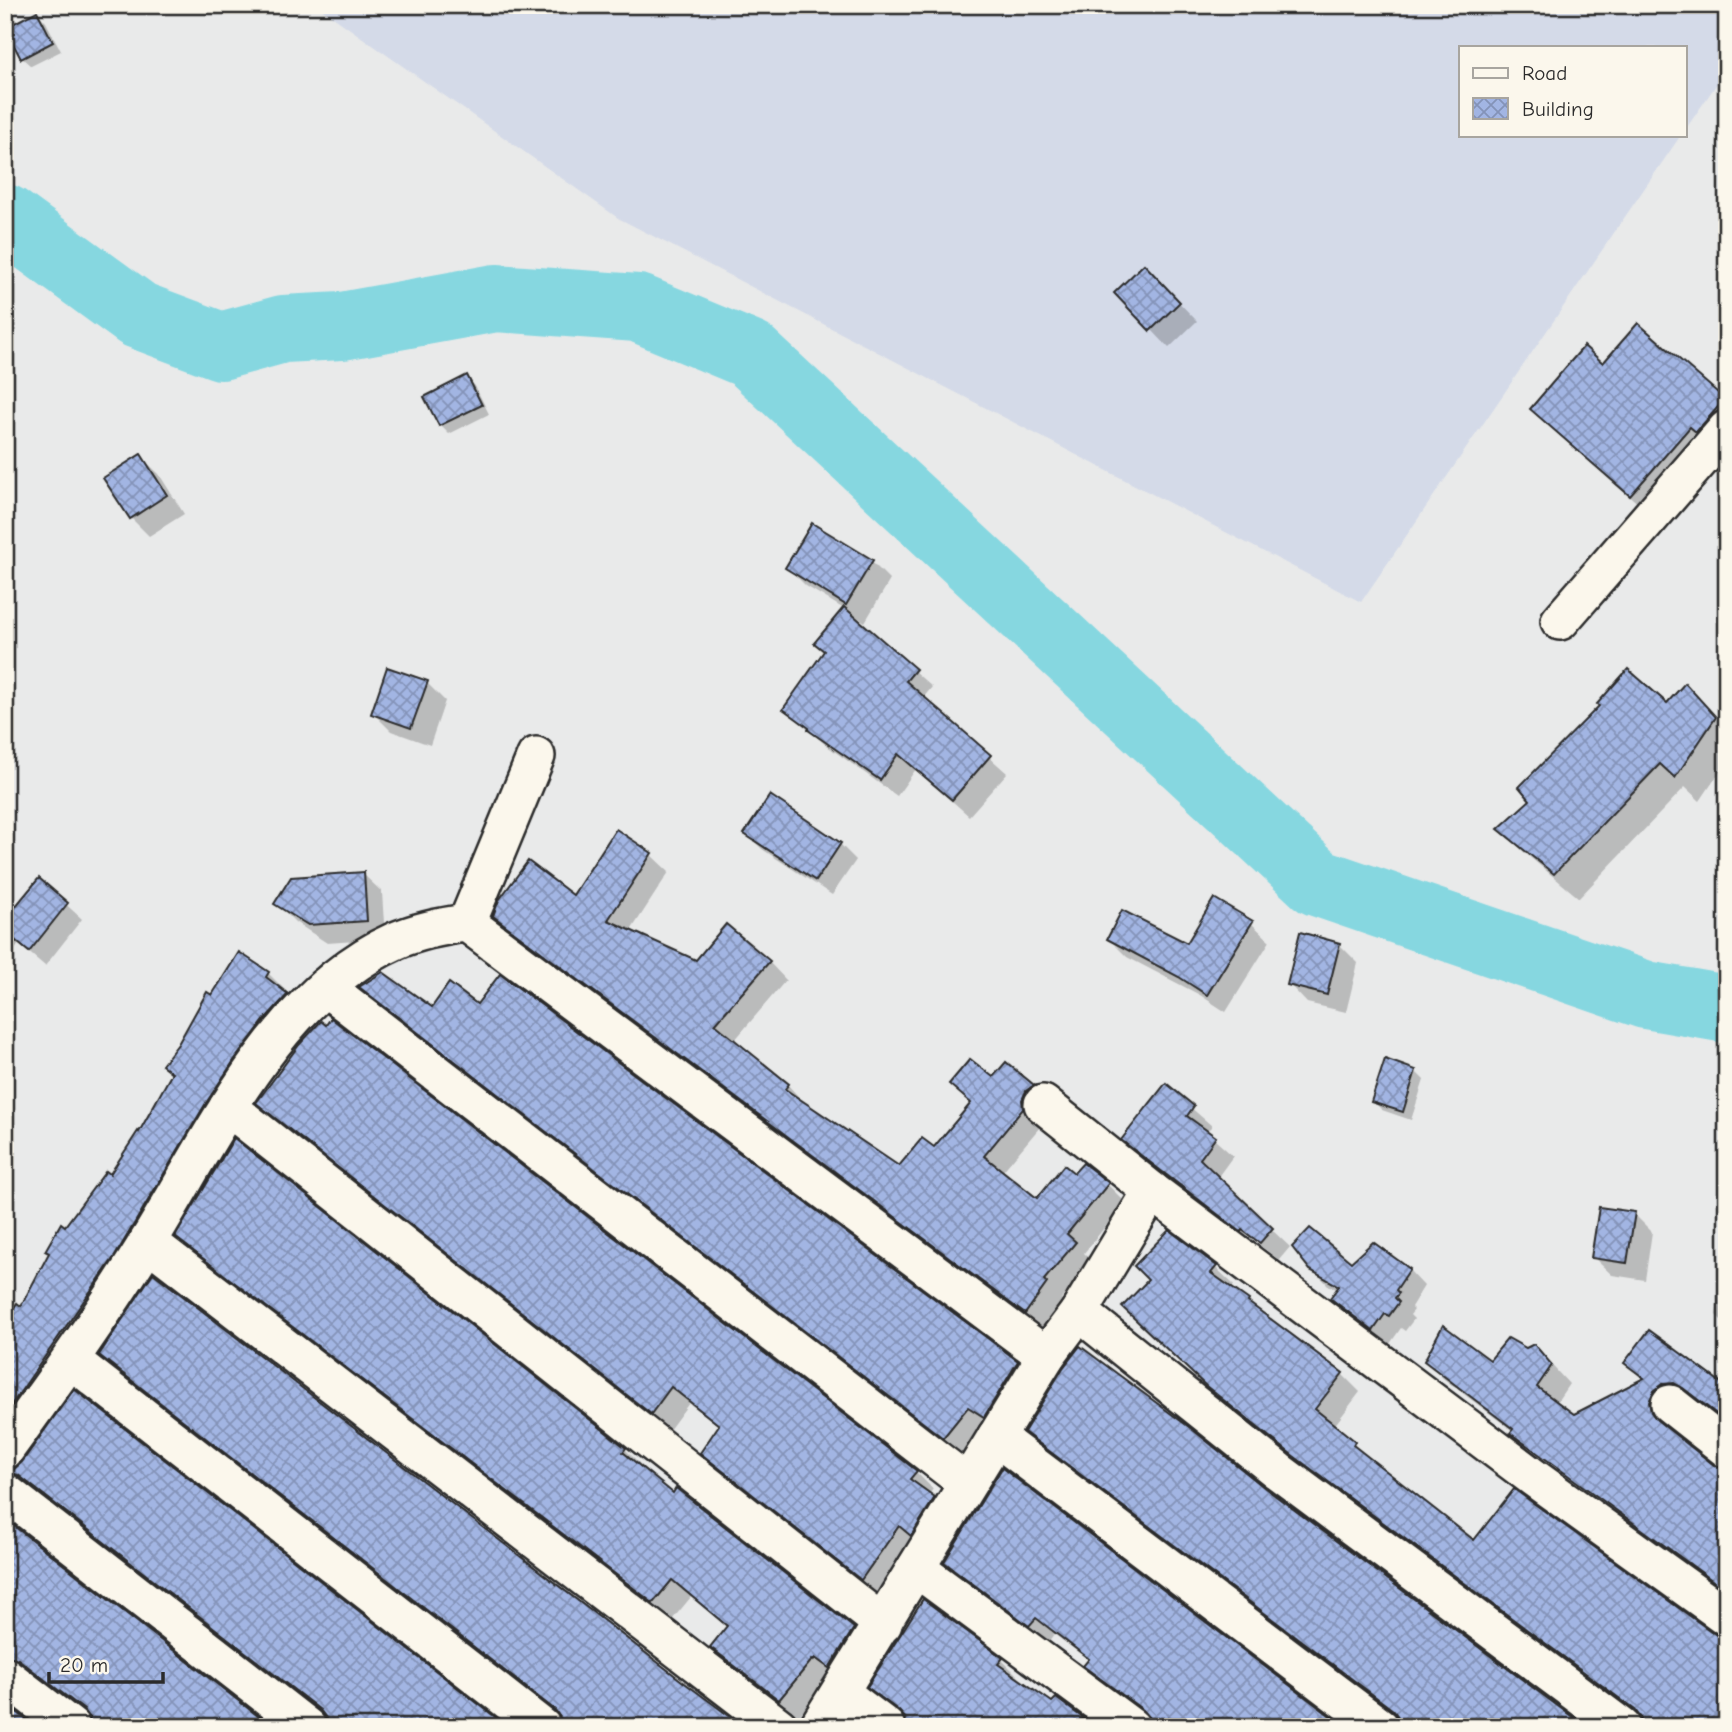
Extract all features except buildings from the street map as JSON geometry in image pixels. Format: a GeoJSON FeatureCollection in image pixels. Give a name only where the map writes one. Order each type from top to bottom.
{"type":"FeatureCollection","features":[{"type":"Feature","properties":{"kind":"street"},"geometry":{"type":"LineString","coordinates":[[1560,621],[1727,429]]}},
{"type":"Feature","properties":{"kind":"street"},"geometry":{"type":"LineString","coordinates":[[467,923],[536,756]]}},
{"type":"Feature","properties":{"kind":"street"},"geometry":{"type":"LineString","coordinates":[[5,1450],[71,1360],[148,1242],[228,1107],[268,1046],[325,987],[362,959],[396,940],[440,926],[467,923],[1046,1356]]}},
{"type":"Feature","properties":{"kind":"street"},"geometry":{"type":"LineString","coordinates":[[325,987],[967,1483]]}},
{"type":"Feature","properties":{"kind":"street"},"geometry":{"type":"LineString","coordinates":[[1043,1104],[1152,1191],[1534,1478],[1727,1617]]}},
{"type":"Feature","properties":{"kind":"street"},"geometry":{"type":"LineString","coordinates":[[228,1107],[883,1624]]}},
{"type":"Feature","properties":{"kind":"street"},"geometry":{"type":"LineString","coordinates":[[818,1727],[1046,1356],[1079,1312],[1152,1191]]}},
{"type":"Feature","properties":{"kind":"street"},"geometry":{"type":"LineString","coordinates":[[148,1242],[779,1727]]}},
{"type":"Feature","properties":{"kind":"street"},"geometry":{"type":"LineString","coordinates":[[1079,1312],[1278,1471],[1622,1727]]}},
{"type":"Feature","properties":{"kind":"street"},"geometry":{"type":"LineString","coordinates":[[71,1360],[542,1727]]}},
{"type":"Feature","properties":{"kind":"street"},"geometry":{"type":"LineString","coordinates":[[1670,1404],[1727,1449]]}},
{"type":"Feature","properties":{"kind":"street"},"geometry":{"type":"LineString","coordinates":[[996,1437],[1380,1727]]}},
{"type":"Feature","properties":{"kind":"street"},"geometry":{"type":"LineString","coordinates":[[5,1492],[307,1727]]}},
{"type":"Feature","properties":{"kind":"street"},"geometry":{"type":"LineString","coordinates":[[916,1568],[1131,1727]]}},
{"type":"Feature","properties":{"kind":"street"},"geometry":{"type":"LineString","coordinates":[[5,1676],[71,1727]]}},
{"type":"Feature","properties":{"kind":"street"},"geometry":{"type":"LineString","coordinates":[[841,1693],[886,1727]]}},
{"type":"Feature","properties":{"kind":"shaded area"},"geometry":{"type":"Polygon","coordinates":[[[316,5],[1727,5],[1727,69],[1686,129],[1686,46],[1459,46],[1459,136],[1680,136],[1361,602],[618,218],[316,5]]]}},
{"type":"Feature","properties":{"kind":"waterway"},"geometry":{"type":"LineString","coordinates":[[5,218],[138,315],[221,346],[283,329],[342,326],[496,298],[638,308],[751,355],[1317,882],[1646,995],[1727,1009]]}}]}
